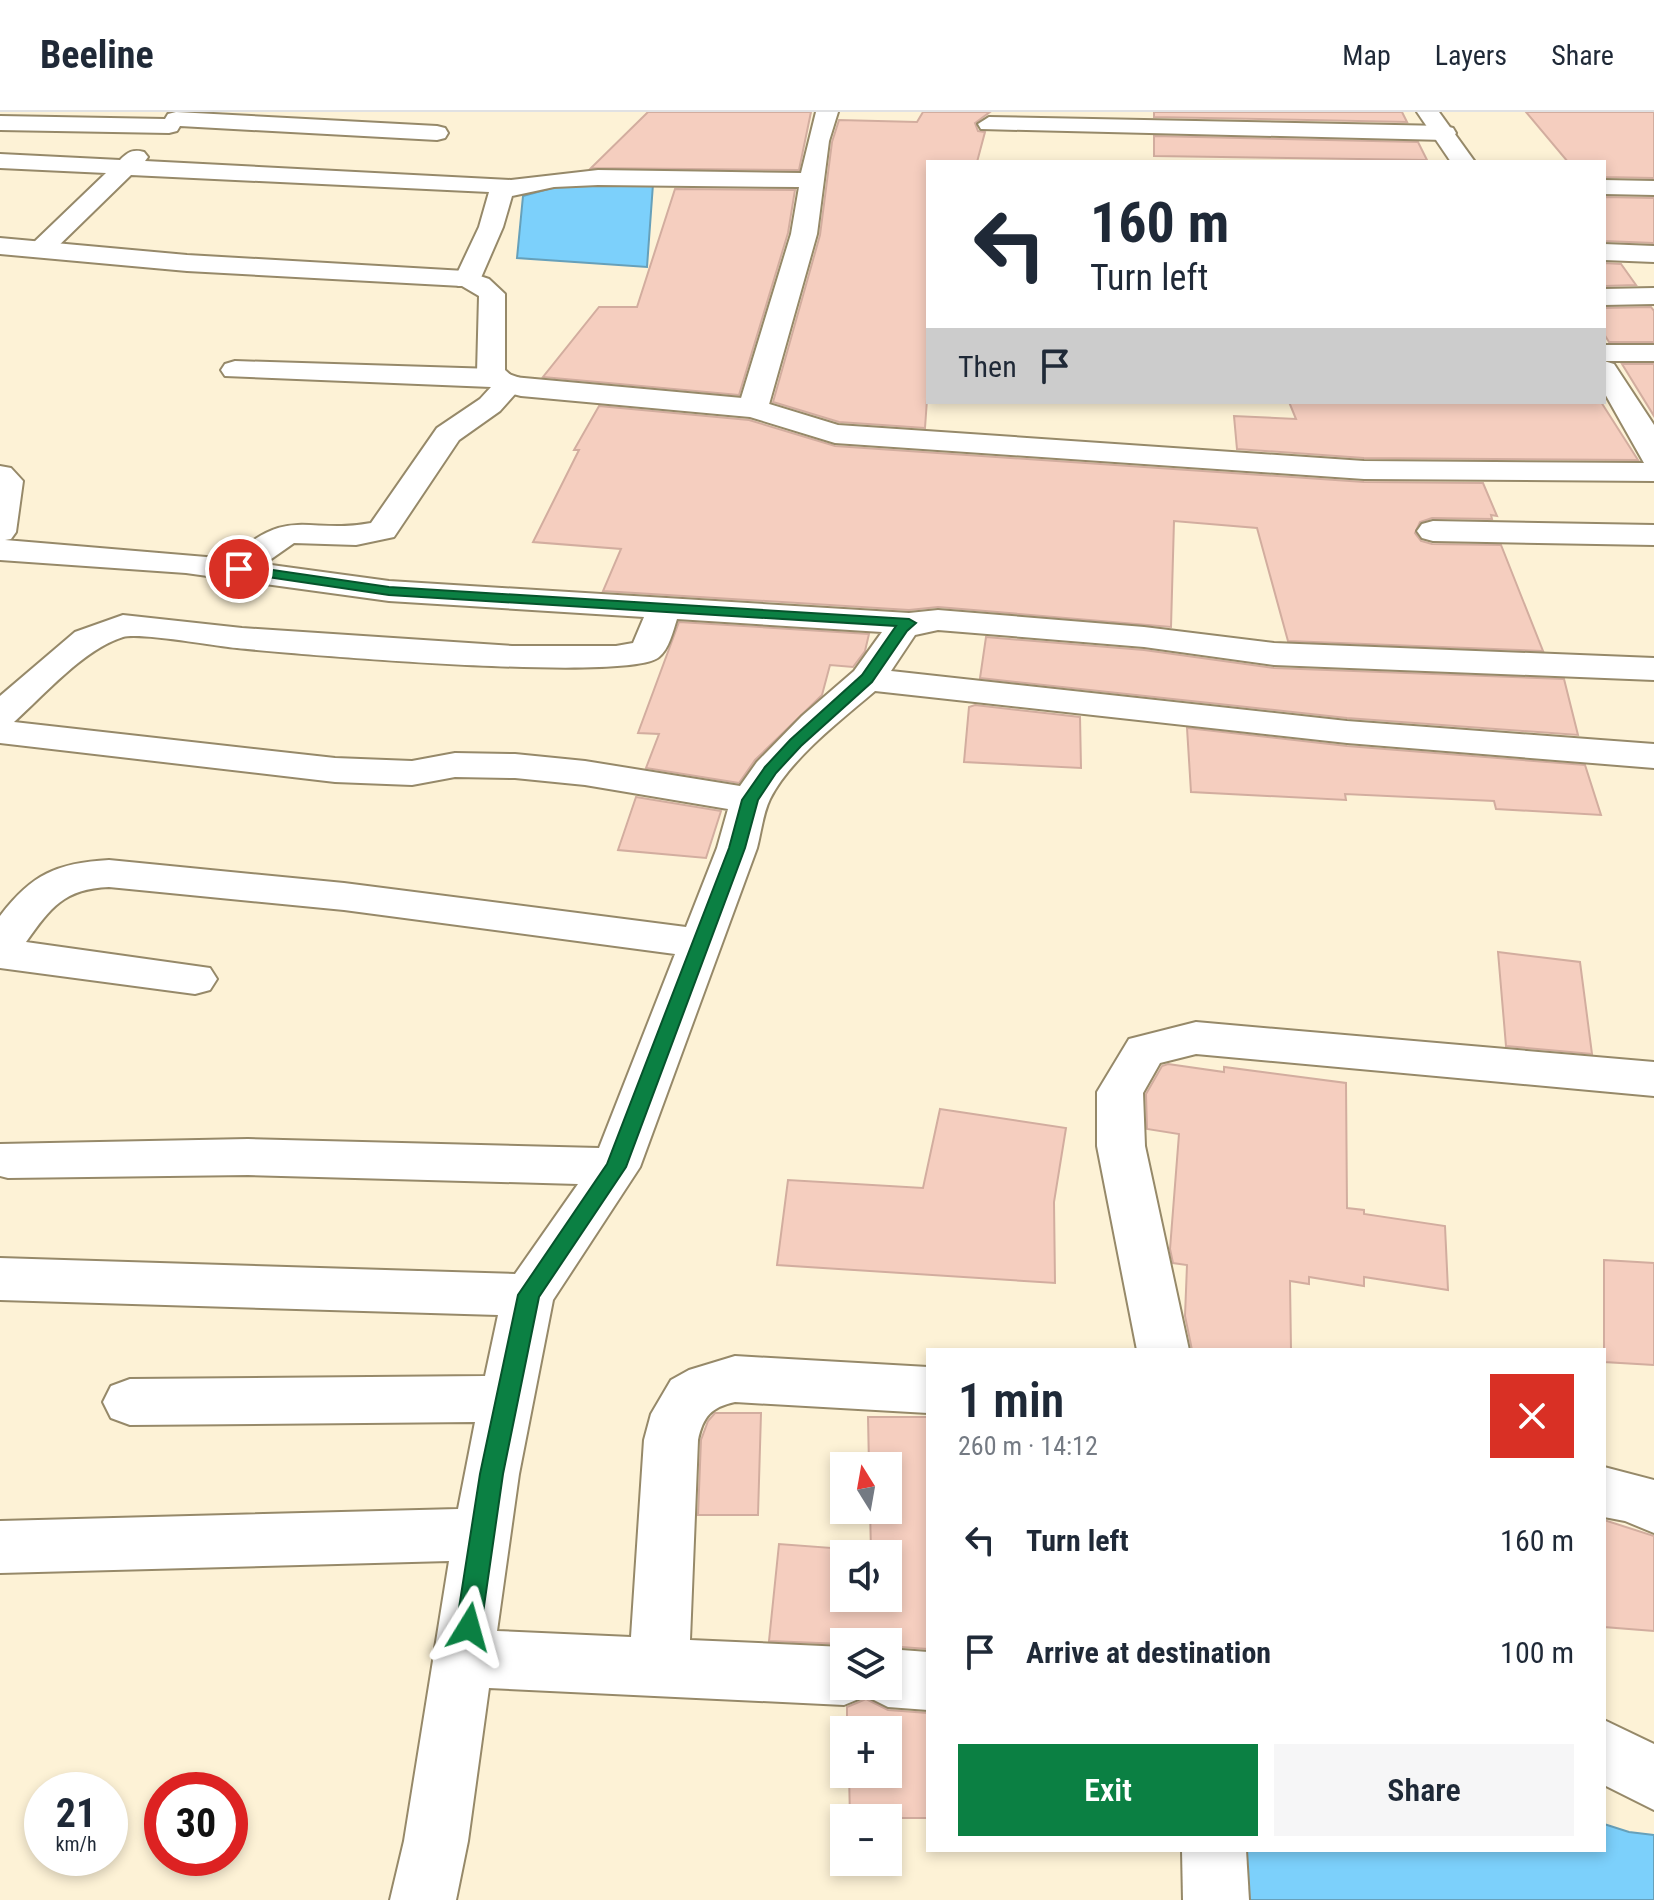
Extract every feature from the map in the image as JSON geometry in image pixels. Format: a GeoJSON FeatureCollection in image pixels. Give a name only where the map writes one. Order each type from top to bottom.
{"type":"FeatureCollection","features":[{"type":"Feature","properties":{"kind":"street"},"geometry":{"type":"LineString","coordinates":[[753,408],[804,234],[818,141],[827,112]]}},
{"type":"Feature","properties":{"kind":"street"},"geometry":{"type":"LineString","coordinates":[[1428,112],[1462,160]]}},
{"type":"Feature","properties":{"kind":"street"},"geometry":{"type":"LineString","coordinates":[[0,123],[177,119],[443,128],[386,182]]}},
{"type":"Feature","properties":{"kind":"street"},"geometry":{"type":"LineString","coordinates":[[41,249],[177,119]]}},
{"type":"Feature","properties":{"kind":"street"},"geometry":{"type":"LineString","coordinates":[[989,124],[1445,133]]}},
{"type":"Feature","properties":{"kind":"street"},"geometry":{"type":"LineString","coordinates":[[0,161],[507,186],[551,179],[718,177],[812,180]]}},
{"type":"Feature","properties":{"kind":"street"},"geometry":{"type":"LineString","coordinates":[[467,280],[491,227],[498,199],[507,186]]}},
{"type":"Feature","properties":{"kind":"street"},"geometry":{"type":"LineString","coordinates":[[1606,187],[1654,188]]}},
{"type":"Feature","properties":{"kind":"street"},"geometry":{"type":"LineString","coordinates":[[0,246],[187,263],[467,280],[485,286],[492,294],[491,373],[502,381]]}},
{"type":"Feature","properties":{"kind":"street"},"geometry":{"type":"LineString","coordinates":[[1606,252],[1654,254]]}},
{"type":"Feature","properties":{"kind":"street"},"geometry":{"type":"LineString","coordinates":[[1606,297],[1654,296]]}},
{"type":"Feature","properties":{"kind":"street"},"geometry":{"type":"LineString","coordinates":[[1606,353],[1654,353]]}},
{"type":"Feature","properties":{"kind":"street"},"geometry":{"type":"LineString","coordinates":[[235,370],[502,381],[753,408],[835,434],[1364,470],[1654,472]]}},
{"type":"Feature","properties":{"kind":"street"},"geometry":{"type":"LineString","coordinates":[[1606,373],[1637,421],[1654,456]]}},
{"type":"Feature","properties":{"kind":"street"},"geometry":{"type":"LineString","coordinates":[[239,569],[270,541],[282,536],[312,533],[364,535],[383,530],[448,434],[490,405],[502,381]]}},
{"type":"Feature","properties":{"kind":"street"},"geometry":{"type":"LineString","coordinates":[[0,475],[7,481],[0,532]]}},
{"type":"Feature","properties":{"kind":"street"},"geometry":{"type":"LineString","coordinates":[[1433,531],[1654,535]]}},
{"type":"Feature","properties":{"kind":"street"},"geometry":{"type":"LineString","coordinates":[[0,550],[186,563],[389,591],[909,623],[954,621],[1144,637],[1274,654],[1654,669]]}},
{"type":"Feature","properties":{"kind":"street"},"geometry":{"type":"LineString","coordinates":[[0,715],[87,639],[123,625],[242,638],[512,657],[616,657],[638,655],[648,649],[664,609]]}},
{"type":"Feature","properties":{"kind":"street"},"geometry":{"type":"LineString","coordinates":[[423,1900],[436,1841],[482,1534],[528,1295],[616,1167],[737,848],[750,800],[795,743],[867,679],[902,628],[909,623]]}},
{"type":"Feature","properties":{"kind":"street"},"geometry":{"type":"LineString","coordinates":[[867,679],[1347,732],[1654,756]]}},
{"type":"Feature","properties":{"kind":"street"},"geometry":{"type":"LineString","coordinates":[[0,732],[347,770],[412,773],[455,765],[515,766],[585,773],[750,800]]}},
{"type":"Feature","properties":{"kind":"street"},"geometry":{"type":"LineString","coordinates":[[0,947],[36,899],[52,886],[73,877],[111,875],[305,891],[701,943]]}},
{"type":"Feature","properties":{"kind":"street"},"geometry":{"type":"LineString","coordinates":[[0,953],[195,979]]}},
{"type":"Feature","properties":{"kind":"street"},"geometry":{"type":"LineString","coordinates":[[1163,1348],[1121,1146],[1120,1092],[1145,1051],[1196,1038],[1654,1079]]}},
{"type":"Feature","properties":{"kind":"street"},"geometry":{"type":"LineString","coordinates":[[8,1160],[248,1157],[616,1167]]}},
{"type":"Feature","properties":{"kind":"street"},"geometry":{"type":"LineString","coordinates":[[0,1279],[528,1295]]}},
{"type":"Feature","properties":{"kind":"street"},"geometry":{"type":"LineString","coordinates":[[659,1665],[671,1440],[676,1413],[689,1396],[715,1383],[735,1379],[926,1390]]}},
{"type":"Feature","properties":{"kind":"street"},"geometry":{"type":"LineString","coordinates":[[130,1402],[507,1399]]}},
{"type":"Feature","properties":{"kind":"street"},"geometry":{"type":"LineString","coordinates":[[1606,1492],[1634,1498],[1654,1508]]}},
{"type":"Feature","properties":{"kind":"street"},"geometry":{"type":"LineString","coordinates":[[0,1547],[482,1534]]}},
{"type":"Feature","properties":{"kind":"street"},"geometry":{"type":"LineString","coordinates":[[464,1658],[830,1675]]}},
{"type":"Feature","properties":{"kind":"street"},"geometry":{"type":"LineString","coordinates":[[902,1679],[926,1681]]}},
{"type":"Feature","properties":{"kind":"street"},"geometry":{"type":"LineString","coordinates":[[1606,1752],[1654,1779]]}},
{"type":"Feature","properties":{"kind":"street"},"geometry":{"type":"LineString","coordinates":[[1214,1852],[1216,1900]]}},
{"type":"Feature","properties":{"kind":"water"},"geometry":{"type":"Polygon","coordinates":[[[570,183],[653,184],[647,267],[517,258],[523,196],[570,183]]]}},
{"type":"Feature","properties":{"kind":"water"},"geometry":{"type":"Polygon","coordinates":[[[1606,1825],[1654,1835],[1654,1900],[1249,1900],[1244,1852],[1606,1852],[1606,1825]]]}},
{"type":"Feature","properties":{"kind":"building"},"geometry":{"type":"Polygon","coordinates":[[[648,112],[811,112],[799,170],[591,168],[648,112]]]}},
{"type":"Feature","properties":{"kind":"building"},"geometry":{"type":"Polygon","coordinates":[[[923,112],[990,112],[975,123],[978,131],[985,132],[978,160],[926,160],[925,428],[839,422],[773,402],[820,235],[832,142],[839,120],[917,122],[923,112]]]}},
{"type":"Feature","properties":{"kind":"building"},"geometry":{"type":"Polygon","coordinates":[[[1154,112],[1402,112],[1407,122],[1154,117],[1154,112]]]}},
{"type":"Feature","properties":{"kind":"building"},"geometry":{"type":"Polygon","coordinates":[[[1526,112],[1654,112],[1654,178],[1606,177],[1606,160],[1566,160],[1526,112]]]}},
{"type":"Feature","properties":{"kind":"building"},"geometry":{"type":"Polygon","coordinates":[[[1154,136],[1418,142],[1427,160],[1154,156],[1154,136]]]}},
{"type":"Feature","properties":{"kind":"building"},"geometry":{"type":"Polygon","coordinates":[[[675,189],[795,190],[788,233],[739,395],[543,377],[599,307],[637,307],[675,189]]]}},
{"type":"Feature","properties":{"kind":"building"},"geometry":{"type":"Polygon","coordinates":[[[1606,197],[1654,198],[1654,243],[1606,241],[1606,197]]]}},
{"type":"Feature","properties":{"kind":"building"},"geometry":{"type":"Polygon","coordinates":[[[1606,263],[1621,264],[1636,285],[1606,286],[1606,263]]]}},
{"type":"Feature","properties":{"kind":"building"},"geometry":{"type":"Polygon","coordinates":[[[1651,307],[1654,311],[1654,342],[1609,342],[1606,337],[1606,308],[1651,307]]]}},
{"type":"Feature","properties":{"kind":"building"},"geometry":{"type":"Polygon","coordinates":[[[1622,364],[1654,364],[1654,416],[1622,364]]]}},
{"type":"Feature","properties":{"kind":"building"},"geometry":{"type":"Polygon","coordinates":[[[1290,404],[1602,404],[1638,460],[1364,458],[1237,449],[1234,416],[1296,419],[1290,404]]]}},
{"type":"Feature","properties":{"kind":"building"},"geometry":{"type":"Polygon","coordinates":[[[599,406],[749,420],[835,446],[1364,482],[1483,483],[1497,516],[1491,515],[1492,519],[1432,518],[1420,522],[1415,533],[1421,541],[1432,544],[1501,545],[1543,651],[1288,641],[1257,528],[1174,521],[1171,627],[938,607],[909,610],[603,591],[621,549],[533,542],[579,450],[574,450],[599,406]]]}},
{"type":"Feature","properties":{"kind":"building"},"geometry":{"type":"Polygon","coordinates":[[[679,622],[869,634],[865,651],[853,667],[830,665],[822,695],[755,760],[739,783],[646,768],[659,734],[638,733],[679,622]]]}},
{"type":"Feature","properties":{"kind":"building"},"geometry":{"type":"Polygon","coordinates":[[[986,637],[1144,650],[1274,668],[1564,679],[1578,735],[1347,718],[980,678],[986,637]]]}},
{"type":"Feature","properties":{"kind":"building"},"geometry":{"type":"Polygon","coordinates":[[[975,705],[1080,717],[1081,768],[964,762],[969,707],[975,705]]]}},
{"type":"Feature","properties":{"kind":"building"},"geometry":{"type":"Polygon","coordinates":[[[1187,728],[1347,746],[1585,765],[1601,815],[1496,809],[1494,801],[1345,794],[1346,800],[1191,792],[1187,728]]]}},
{"type":"Feature","properties":{"kind":"building"},"geometry":{"type":"Polygon","coordinates":[[[636,797],[721,811],[706,858],[618,850],[636,797]]]}},
{"type":"Feature","properties":{"kind":"building"},"geometry":{"type":"Polygon","coordinates":[[[1498,952],[1580,962],[1592,1054],[1506,1046],[1498,952]]]}},
{"type":"Feature","properties":{"kind":"building"},"geometry":{"type":"Polygon","coordinates":[[[1168,1064],[1224,1072],[1224,1067],[1346,1083],[1347,1208],[1364,1210],[1364,1214],[1445,1226],[1448,1290],[1364,1277],[1364,1286],[1309,1277],[1309,1284],[1290,1281],[1291,1348],[1192,1348],[1185,1316],[1187,1265],[1173,1263],[1170,1249],[1179,1134],[1147,1129],[1146,1094],[1162,1066],[1168,1064]]]}},
{"type":"Feature","properties":{"kind":"building"},"geometry":{"type":"Polygon","coordinates":[[[940,1109],[1066,1128],[1054,1202],[1055,1283],[777,1265],[788,1180],[923,1188],[940,1109]]]}},
{"type":"Feature","properties":{"kind":"building"},"geometry":{"type":"Polygon","coordinates":[[[1604,1260],[1654,1263],[1654,1365],[1606,1362],[1604,1260]]]}},
{"type":"Feature","properties":{"kind":"building"},"geometry":{"type":"Polygon","coordinates":[[[715,1413],[761,1413],[758,1515],[698,1515],[701,1440],[708,1421],[715,1413]]]}},
{"type":"Feature","properties":{"kind":"building"},"geometry":{"type":"Polygon","coordinates":[[[868,1417],[926,1417],[926,1649],[902,1647],[902,1628],[830,1628],[830,1643],[769,1641],[779,1544],[830,1548],[830,1612],[902,1612],[902,1540],[871,1540],[870,1524],[902,1524],[902,1452],[869,1452],[868,1417]]]}},
{"type":"Feature","properties":{"kind":"building"},"geometry":{"type":"Polygon","coordinates":[[[1606,1521],[1654,1536],[1654,1631],[1606,1627],[1606,1521]]]}},
{"type":"Feature","properties":{"kind":"building"},"geometry":{"type":"Polygon","coordinates":[[[864,1700],[888,1710],[926,1713],[926,1818],[902,1818],[902,1804],[850,1804],[849,1788],[902,1788],[902,1716],[847,1716],[847,1707],[864,1700]]]}},
{"type":"Feature","properties":{"kind":"route"},"geometry":{"type":"LineString","coordinates":[[239,569],[389,591],[909,623],[902,628],[867,679],[795,743],[750,800],[737,848],[616,1167],[528,1295],[491,1474],[469,1627]]}}]}
